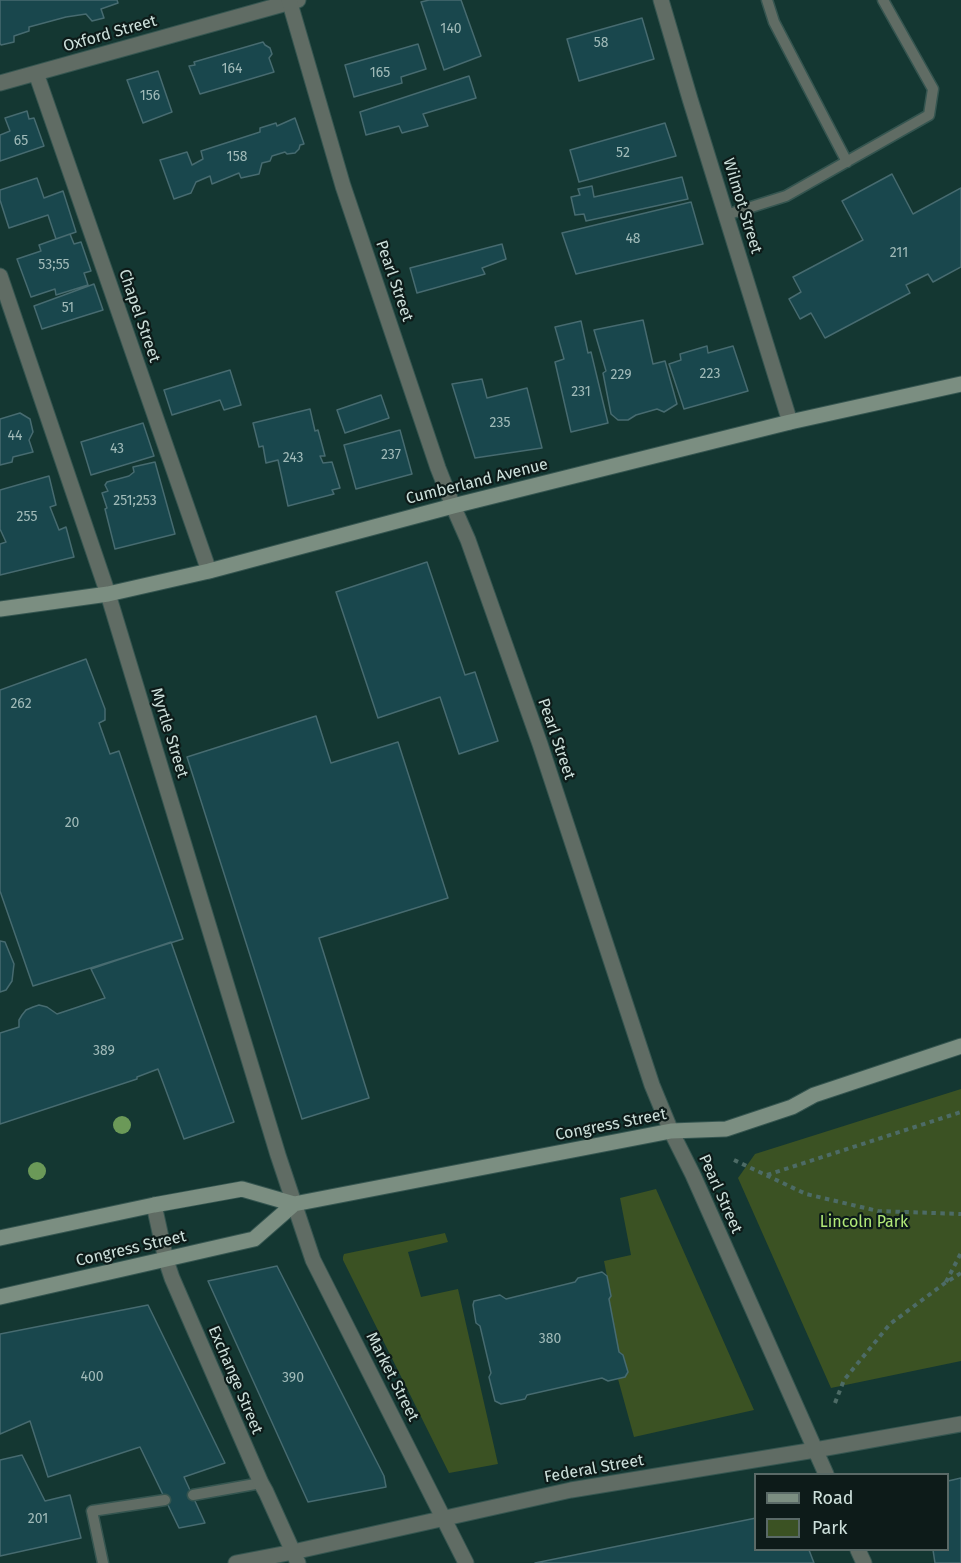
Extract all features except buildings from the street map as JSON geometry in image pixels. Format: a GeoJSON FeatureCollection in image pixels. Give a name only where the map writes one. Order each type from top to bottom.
{"type":"FeatureCollection","features":[{"type":"Feature","properties":{"kind":"main road","name":"Cumberland Avenue"},"geometry":{"type":"LineString","coordinates":[[0,609],[108,594],[209,571],[790,422],[961,384]]}},
{"type":"Feature","properties":{"kind":"main road","name":"Congress Street"},"geometry":{"type":"LineString","coordinates":[[0,1238],[154,1205],[242,1190],[294,1204],[671,1131],[726,1129],[792,1107],[814,1095],[961,1046]]}},
{"type":"Feature","properties":{"kind":"main road","name":"Congress Street"},"geometry":{"type":"LineString","coordinates":[[0,1297],[254,1239],[294,1204]]}},
{"type":"Feature","properties":{"kind":"street","name":"Wilmot Street"},"geometry":{"type":"LineString","coordinates":[[661,0],[790,422]]}},
{"type":"Feature","properties":{"kind":"street","name":"Oxford Street"},"geometry":{"type":"LineString","coordinates":[[0,82],[293,1]]}},
{"type":"Feature","properties":{"kind":"street","name":"Pearl Street"},"geometry":{"type":"LineString","coordinates":[[293,1],[343,186],[435,457],[468,540],[536,733],[649,1074],[671,1131],[693,1175],[826,1473]]}},
{"type":"Feature","properties":{"kind":"street","name":"Chapel Street"},"geometry":{"type":"LineString","coordinates":[[36,73],[209,571]]}},
{"type":"Feature","properties":{"kind":"street","name":"Myrtle Street"},"geometry":{"type":"LineString","coordinates":[[0,276],[108,594],[294,1204]]}},
{"type":"Feature","properties":{"kind":"street","name":"Market Street"},"geometry":{"type":"LineString","coordinates":[[294,1204],[313,1260],[466,1563]]}},
{"type":"Feature","properties":{"kind":"street","name":"Exchange Street"},"geometry":{"type":"LineString","coordinates":[[154,1205],[172,1278],[296,1558]]}},
{"type":"Feature","properties":{"kind":"street","name":"Federal Street"},"geometry":{"type":"LineString","coordinates":[[236,1563],[296,1558],[444,1519],[571,1490],[961,1424]]}},
{"type":"Feature","properties":{"kind":"lane"},"geometry":{"type":"LineString","coordinates":[[767,0],[774,22],[847,162]]}},
{"type":"Feature","properties":{"kind":"lane"},"geometry":{"type":"LineString","coordinates":[[726,215],[786,196],[929,115],[933,89],[883,0]]}},
{"type":"Feature","properties":{"kind":"lane"},"geometry":{"type":"LineString","coordinates":[[193,1495],[261,1483]]}},
{"type":"Feature","properties":{"kind":"lane"},"geometry":{"type":"LineString","coordinates":[[103,1563],[92,1511],[165,1500]]}},
{"type":"Feature","properties":{"kind":"path"},"geometry":{"type":"LineString","coordinates":[[766,1175],[961,1112]]}},
{"type":"Feature","properties":{"kind":"path"},"geometry":{"type":"LineString","coordinates":[[734,1160],[806,1194],[878,1211],[961,1214]]}},
{"type":"Feature","properties":{"kind":"path"},"geometry":{"type":"LineString","coordinates":[[945,1283],[961,1253]]}},
{"type":"Feature","properties":{"kind":"path"},"geometry":{"type":"LineString","coordinates":[[835,1403],[844,1380],[890,1324],[945,1283],[961,1274]]}},
{"type":"Feature","properties":{"kind":"green space","name":"Lincoln Park"},"geometry":{"type":"Polygon","coordinates":[[[961,1089],[961,1361],[831,1388],[738,1178],[755,1154],[961,1089]]]}},
{"type":"Feature","properties":{"kind":"green space"},"geometry":{"type":"Polygon","coordinates":[[[656,1189],[754,1410],[634,1437],[618,1379],[628,1371],[623,1355],[619,1352],[604,1261],[631,1255],[620,1198],[656,1189]]]}},
{"type":"Feature","properties":{"kind":"green space"},"geometry":{"type":"Polygon","coordinates":[[[445,1233],[448,1242],[408,1252],[421,1297],[458,1289],[498,1464],[449,1473],[343,1260],[344,1254],[445,1233]]]}}]}
